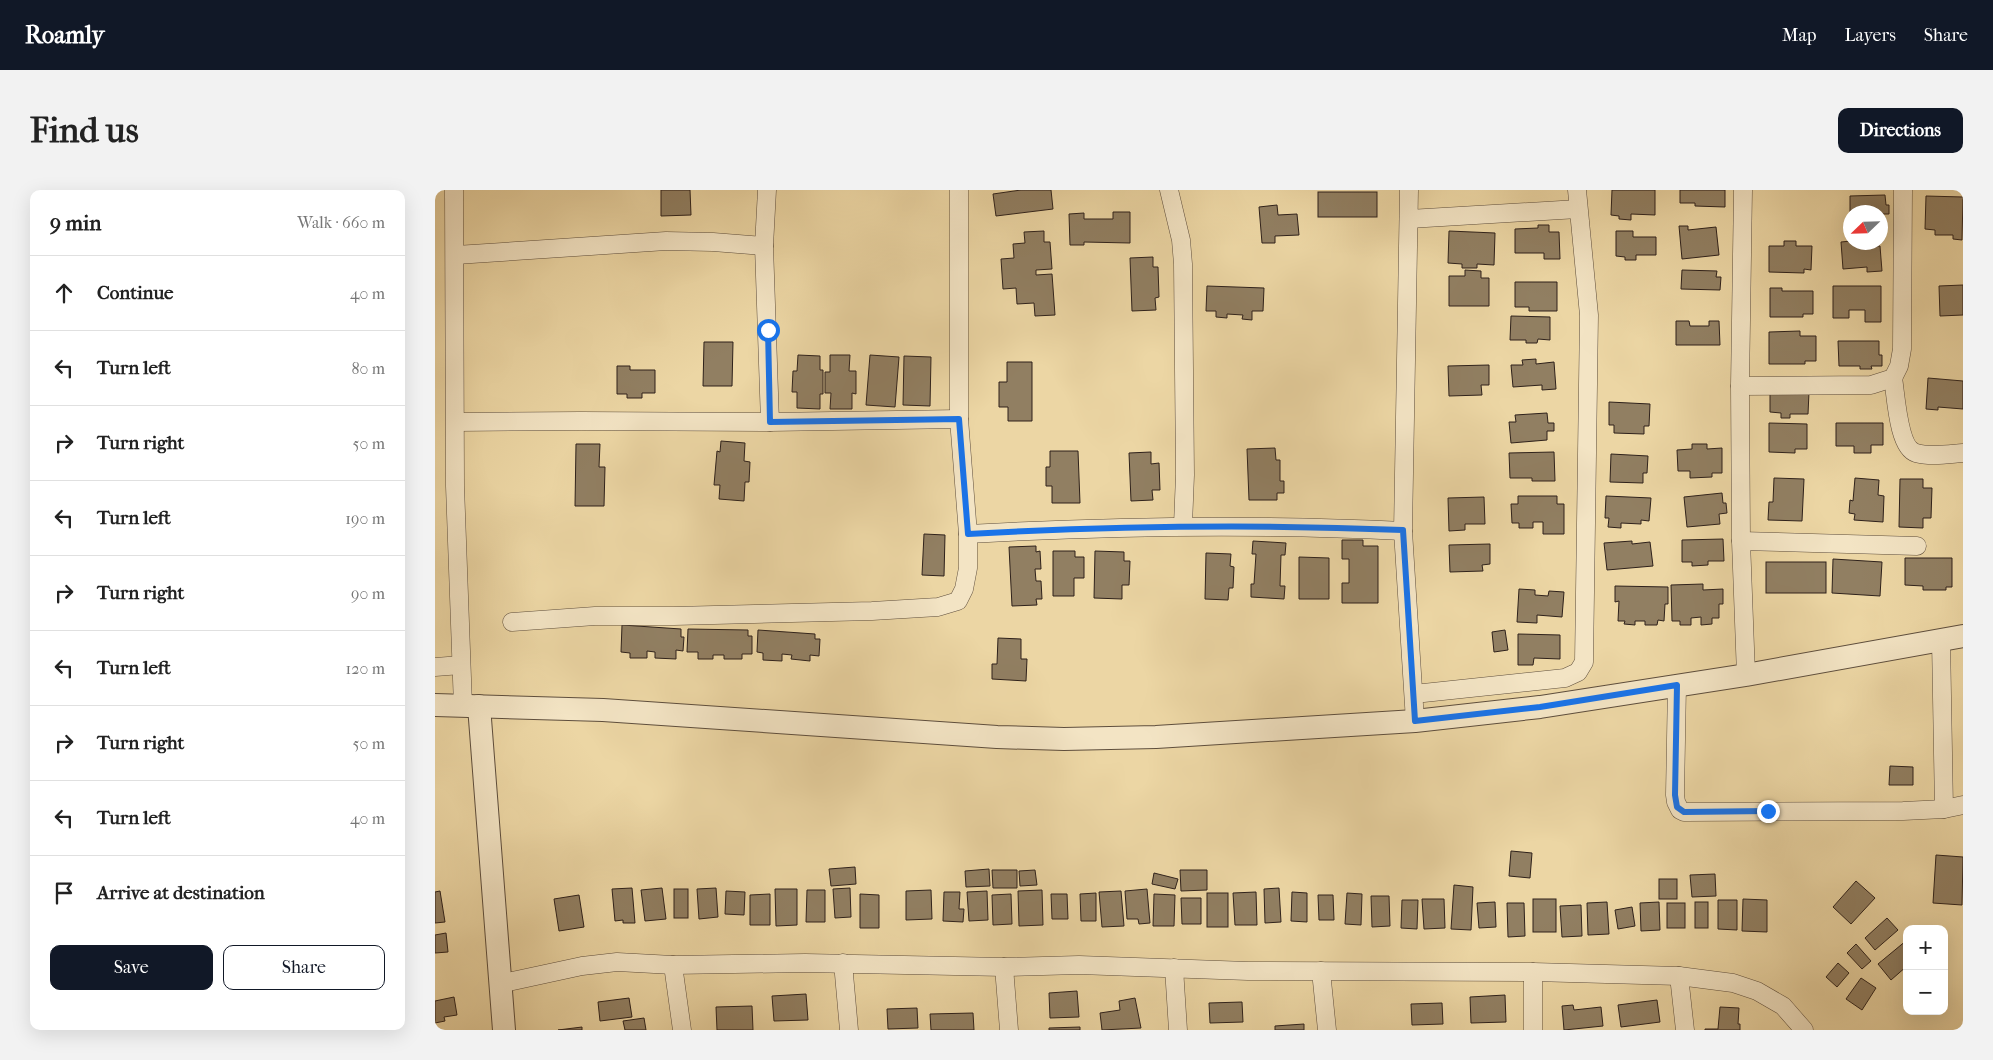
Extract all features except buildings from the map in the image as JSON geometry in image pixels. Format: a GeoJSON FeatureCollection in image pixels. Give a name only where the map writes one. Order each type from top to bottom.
{"type":"FeatureCollection","features":[{"type":"Feature","properties":{"kind":"street"},"geometry":{"type":"LineString","coordinates":[[454,190],[456,495],[461,665],[471,706],[504,1030]]}},
{"type":"Feature","properties":{"kind":"street"},"geometry":{"type":"LineString","coordinates":[[767,190],[764,246],[770,422]]}},
{"type":"Feature","properties":{"kind":"street"},"geometry":{"type":"LineString","coordinates":[[512,622],[595,616],[723,615],[938,607],[958,601],[964,589],[968,568],[968,534],[959,419],[959,190]]}},
{"type":"Feature","properties":{"kind":"street"},"geometry":{"type":"LineString","coordinates":[[1169,190],[1181,240],[1183,264],[1185,475],[1183,525]]}},
{"type":"Feature","properties":{"kind":"street"},"geometry":{"type":"LineString","coordinates":[[1409,190],[1403,530],[1415,721]]}},
{"type":"Feature","properties":{"kind":"street"},"geometry":{"type":"LineString","coordinates":[[1414,694],[1565,678],[1578,672],[1584,662],[1589,314],[1587,275],[1577,190]]}},
{"type":"Feature","properties":{"kind":"street"},"geometry":{"type":"LineString","coordinates":[[1743,190],[1740,386],[1741,541],[1746,675]]}},
{"type":"Feature","properties":{"kind":"street"},"geometry":{"type":"LineString","coordinates":[[1903,190],[1901,349],[1899,366],[1893,378],[1903,436],[1906,445],[1916,453],[1963,453]]}},
{"type":"Feature","properties":{"kind":"street"},"geometry":{"type":"LineString","coordinates":[[1409,219],[1578,209]]}},
{"type":"Feature","properties":{"kind":"street"},"geometry":{"type":"LineString","coordinates":[[455,256],[666,241],[764,246]]}},
{"type":"Feature","properties":{"kind":"street"},"geometry":{"type":"LineString","coordinates":[[1740,386],[1871,385],[1893,378]]}},
{"type":"Feature","properties":{"kind":"street"},"geometry":{"type":"LineString","coordinates":[[456,422],[770,422],[959,419]]}},
{"type":"Feature","properties":{"kind":"street"},"geometry":{"type":"LineString","coordinates":[[968,534],[1183,525],[1403,530]]}},
{"type":"Feature","properties":{"kind":"street"},"geometry":{"type":"LineString","coordinates":[[1741,541],[1917,546]]}},
{"type":"Feature","properties":{"kind":"street"},"geometry":{"type":"LineString","coordinates":[[435,706],[603,710],[997,737],[1064,739],[1156,738],[1415,721],[1540,707],[1746,675],[1952,638],[1944,809]]}},
{"type":"Feature","properties":{"kind":"street"},"geometry":{"type":"LineString","coordinates":[[435,667],[461,665]]}},
{"type":"Feature","properties":{"kind":"street"},"geometry":{"type":"LineString","coordinates":[[1677,685],[1675,795],[1680,810],[1903,811],[1944,809],[1963,805]]}},
{"type":"Feature","properties":{"kind":"street"},"geometry":{"type":"LineString","coordinates":[[499,984],[582,966],[617,962],[673,965],[843,963],[1004,967],[1079,965],[1248,971],[1533,972],[1679,976],[1733,983],[1757,991],[1783,1006],[1804,1030]]}},
{"type":"Feature","properties":{"kind":"street"},"geometry":{"type":"LineString","coordinates":[[843,963],[849,1030]]}},
{"type":"Feature","properties":{"kind":"street"},"geometry":{"type":"LineString","coordinates":[[673,965],[681,1030]]}},
{"type":"Feature","properties":{"kind":"street"},"geometry":{"type":"LineString","coordinates":[[1004,967],[1009,1030]]}},
{"type":"Feature","properties":{"kind":"street"},"geometry":{"type":"LineString","coordinates":[[1174,968],[1178,1030]]}},
{"type":"Feature","properties":{"kind":"street"},"geometry":{"type":"LineString","coordinates":[[1321,970],[1327,1030]]}},
{"type":"Feature","properties":{"kind":"street"},"geometry":{"type":"LineString","coordinates":[[1533,972],[1533,1030]]}},
{"type":"Feature","properties":{"kind":"street"},"geometry":{"type":"LineString","coordinates":[[1679,976],[1685,1030]]}},
{"type":"Feature","properties":{"kind":"route"},"geometry":{"type":"LineString","coordinates":[[768,330],[770,422],[959,419],[968,534],[1183,525],[1403,530],[1415,721],[1540,707],[1677,685],[1675,795],[1677,807],[1684,812],[1768,811]]}}]}
